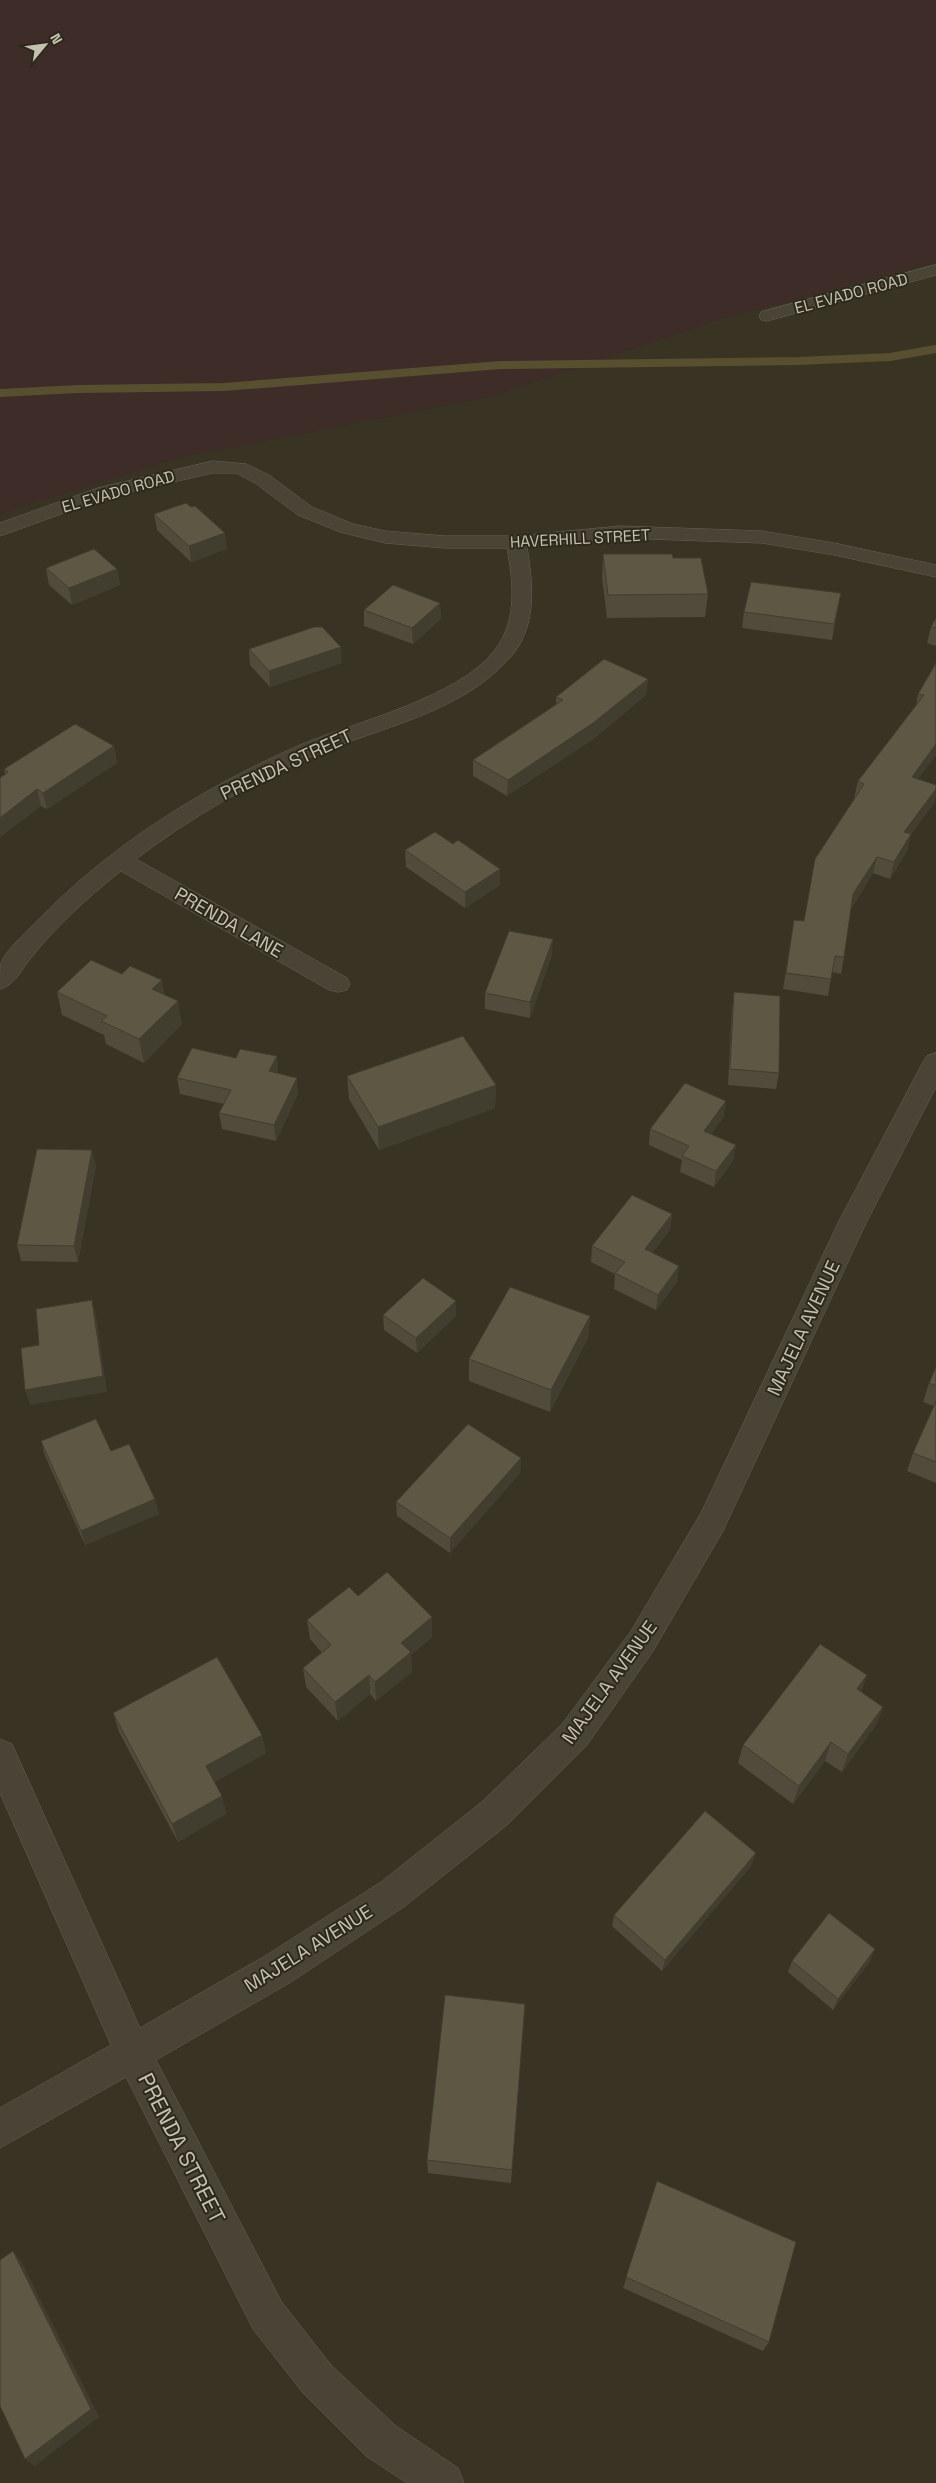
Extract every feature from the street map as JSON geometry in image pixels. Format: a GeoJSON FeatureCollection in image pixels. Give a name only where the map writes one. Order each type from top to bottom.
{"type":"FeatureCollection","features":[{"type":"Feature","properties":{"kind":"street","name":"EL EVADO ROAD"},"geometry":{"type":"LineString","coordinates":[[767,316],[936,270]]}},
{"type":"Feature","properties":{"kind":"street","name":"EL EVADO ROAD"},"geometry":{"type":"LineString","coordinates":[[0,530],[115,490],[213,467],[239,468]]}},
{"type":"Feature","properties":{"kind":"street","name":"HAVERHILL STREET"},"geometry":{"type":"LineString","coordinates":[[239,468],[262,479],[305,510],[347,528],[385,538],[445,542],[516,542],[620,532],[762,537],[834,548],[936,571]]}},
{"type":"Feature","properties":{"kind":"street","name":"PRENDA STREET"},"geometry":{"type":"LineString","coordinates":[[0,981],[12,964],[62,910],[120,860],[177,820],[242,780],[309,749],[406,712],[469,683],[501,656],[518,626],[525,596],[516,542]]}},
{"type":"Feature","properties":{"kind":"street","name":"PRENDA LANE"},"geometry":{"type":"LineString","coordinates":[[120,860],[338,984]]}},
{"type":"Feature","properties":{"kind":"street","name":"MAJELA AVENUE"},"geometry":{"type":"LineString","coordinates":[[0,2129],[278,1969],[393,1894],[495,1813],[575,1734],[642,1641],[712,1522],[852,1223],[936,1062]]}},
{"type":"Feature","properties":{"kind":"street","name":"PRENDA STREET"},"geometry":{"type":"LineString","coordinates":[[0,1755],[133,2053],[267,2314],[317,2379],[381,2441],[443,2483]]}},
{"type":"Feature","properties":{"kind":"shaded area"},"geometry":{"type":"Polygon","coordinates":[[[0,0],[936,0],[936,262],[720,319],[493,396],[182,457],[0,515],[0,0]]]}},
{"type":"Feature","properties":{"kind":"building"},"geometry":{"type":"Polygon","coordinates":[[[186,503],[191,507],[195,506],[225,533],[189,546],[154,514],[186,503]]]}},
{"type":"Feature","properties":{"kind":"building"},"geometry":{"type":"Polygon","coordinates":[[[94,549],[117,569],[69,588],[46,568],[94,549]]]}},
{"type":"Feature","properties":{"kind":"building"},"geometry":{"type":"Polygon","coordinates":[[[603,554],[672,554],[673,558],[701,558],[708,594],[608,595],[603,554]]]}},
{"type":"Feature","properties":{"kind":"building"},"geometry":{"type":"Polygon","coordinates":[[[751,582],[841,593],[834,624],[744,612],[751,582]]]}},
{"type":"Feature","properties":{"kind":"building"},"geometry":{"type":"Polygon","coordinates":[[[393,585],[440,603],[412,628],[364,610],[393,585]]]}},
{"type":"Feature","properties":{"kind":"building"},"geometry":{"type":"Polygon","coordinates":[[[936,618],[936,628],[931,627],[936,618]]]}},
{"type":"Feature","properties":{"kind":"building"},"geometry":{"type":"Polygon","coordinates":[[[314,627],[322,627],[341,647],[269,671],[249,649],[314,627]]]}},
{"type":"Feature","properties":{"kind":"building"},"geometry":{"type":"Polygon","coordinates":[[[604,659],[648,679],[593,723],[508,780],[473,760],[563,700],[556,697],[604,659]]]}},
{"type":"Feature","properties":{"kind":"building"},"geometry":{"type":"Polygon","coordinates":[[[936,663],[936,744],[912,777],[936,785],[936,789],[904,832],[911,834],[894,862],[877,857],[853,894],[844,957],[835,956],[831,979],[786,973],[794,920],[804,921],[815,859],[864,784],[858,781],[924,695],[918,694],[936,663]]]}},
{"type":"Feature","properties":{"kind":"building"},"geometry":{"type":"Polygon","coordinates":[[[75,724],[114,746],[43,793],[37,789],[0,818],[0,778],[8,772],[4,769],[75,724]]]}},
{"type":"Feature","properties":{"kind":"building"},"geometry":{"type":"Polygon","coordinates":[[[435,832],[453,844],[458,840],[500,869],[465,892],[405,850],[435,832]]]}},
{"type":"Feature","properties":{"kind":"building"},"geometry":{"type":"Polygon","coordinates":[[[509,931],[553,939],[530,1002],[485,993],[509,931]]]}},
{"type":"Feature","properties":{"kind":"building"},"geometry":{"type":"Polygon","coordinates":[[[91,960],[122,974],[130,966],[162,980],[152,989],[178,1001],[139,1039],[101,1021],[107,1016],[57,992],[91,960]]]}},
{"type":"Feature","properties":{"kind":"building"},"geometry":{"type":"Polygon","coordinates":[[[734,992],[780,996],[779,1073],[730,1069],[734,992]]]}},
{"type":"Feature","properties":{"kind":"building"},"geometry":{"type":"Polygon","coordinates":[[[463,1036],[496,1085],[378,1127],[347,1076],[463,1036]]]}},
{"type":"Feature","properties":{"kind":"building"},"geometry":{"type":"Polygon","coordinates":[[[192,1048],[236,1058],[240,1049],[277,1056],[269,1071],[297,1078],[274,1125],[219,1113],[231,1090],[177,1078],[192,1048]]]}},
{"type":"Feature","properties":{"kind":"building"},"geometry":{"type":"Polygon","coordinates":[[[685,1083],[726,1101],[704,1131],[736,1145],[716,1171],[682,1156],[689,1146],[650,1129],[685,1083]]]}},
{"type":"Feature","properties":{"kind":"building"},"geometry":{"type":"Polygon","coordinates":[[[37,1149],[92,1150],[74,1246],[17,1245],[37,1149]]]}},
{"type":"Feature","properties":{"kind":"building"},"geometry":{"type":"Polygon","coordinates":[[[632,1195],[672,1214],[645,1249],[679,1266],[658,1295],[615,1273],[625,1262],[592,1246],[632,1195]]]}},
{"type":"Feature","properties":{"kind":"building"},"geometry":{"type":"Polygon","coordinates":[[[423,1278],[456,1301],[416,1338],[383,1315],[423,1278]]]}},
{"type":"Feature","properties":{"kind":"building"},"geometry":{"type":"Polygon","coordinates":[[[510,1287],[590,1316],[551,1390],[469,1359],[510,1287]]]}},
{"type":"Feature","properties":{"kind":"building"},"geometry":{"type":"Polygon","coordinates":[[[92,1300],[103,1376],[25,1390],[21,1348],[39,1345],[36,1309],[92,1300]]]}},
{"type":"Feature","properties":{"kind":"building"},"geometry":{"type":"Polygon","coordinates":[[[936,1367],[936,1386],[929,1383],[936,1367]]]}},
{"type":"Feature","properties":{"kind":"building"},"geometry":{"type":"Polygon","coordinates":[[[936,1401],[936,1462],[913,1453],[936,1401]]]}},
{"type":"Feature","properties":{"kind":"building"},"geometry":{"type":"Polygon","coordinates":[[[96,1419],[111,1451],[129,1444],[155,1499],[81,1531],[41,1441],[96,1419]]]}},
{"type":"Feature","properties":{"kind":"building"},"geometry":{"type":"Polygon","coordinates":[[[468,1424],[521,1458],[450,1538],[396,1502],[468,1424]]]}},
{"type":"Feature","properties":{"kind":"building"},"geometry":{"type":"Polygon","coordinates":[[[387,1572],[432,1617],[401,1643],[411,1652],[375,1682],[369,1675],[335,1702],[303,1668],[331,1645],[307,1620],[349,1587],[358,1596],[387,1572]]]}},
{"type":"Feature","properties":{"kind":"building"},"geometry":{"type":"Polygon","coordinates":[[[820,1644],[867,1675],[857,1689],[883,1707],[848,1754],[831,1742],[799,1786],[743,1745],[820,1644]]]}},
{"type":"Feature","properties":{"kind":"building"},"geometry":{"type":"Polygon","coordinates":[[[217,1657],[262,1735],[206,1766],[222,1796],[172,1824],[113,1713],[217,1657]]]}},
{"type":"Feature","properties":{"kind":"building"},"geometry":{"type":"Polygon","coordinates":[[[705,1811],[756,1853],[665,1960],[614,1915],[705,1811]]]}},
{"type":"Feature","properties":{"kind":"building"},"geometry":{"type":"Polygon","coordinates":[[[829,1913],[875,1949],[838,1999],[792,1961],[829,1913]]]}},
{"type":"Feature","properties":{"kind":"building"},"geometry":{"type":"Polygon","coordinates":[[[445,1995],[525,2004],[512,2170],[427,2160],[445,1995]]]}},
{"type":"Feature","properties":{"kind":"building"},"geometry":{"type":"Polygon","coordinates":[[[657,2181],[796,2242],[769,2342],[626,2277],[657,2181]]]}},
{"type":"Feature","properties":{"kind":"building"},"geometry":{"type":"Polygon","coordinates":[[[13,2251],[91,2409],[25,2459],[0,2406],[0,2260],[13,2251]]]}},
{"type":"Feature","properties":{"kind":"waterway"},"geometry":{"type":"LineString","coordinates":[[0,393],[78,389],[224,387],[501,365],[799,361],[890,357],[936,349]]}}]}
